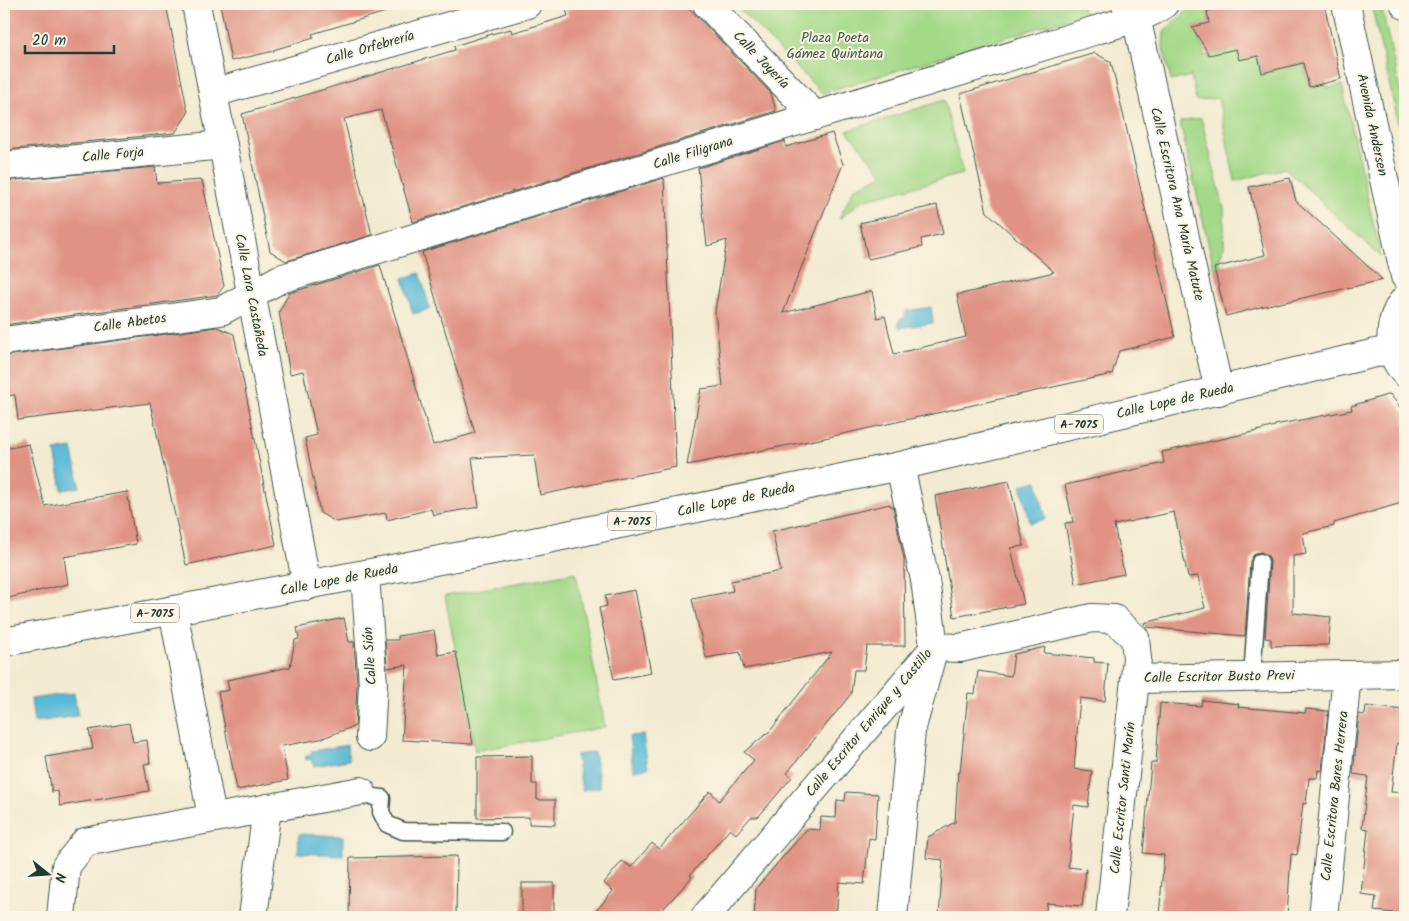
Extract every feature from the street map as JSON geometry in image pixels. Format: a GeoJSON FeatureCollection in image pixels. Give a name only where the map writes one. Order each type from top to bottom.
{"type":"FeatureCollection","features":[{"type":"Feature","properties":{"kind":"street","name":"Calle Lara Castañeda"},"geometry":{"type":"LineString","coordinates":[[196,4],[307,586]]}},
{"type":"Feature","properties":{"kind":"street","name":"Calle Orfebrería"},"geometry":{"type":"LineString","coordinates":[[213,93],[527,4]]}},
{"type":"Feature","properties":{"kind":"street","name":"Calle Joyería"},"geometry":{"type":"LineString","coordinates":[[707,4],[815,116]]}},
{"type":"Feature","properties":{"kind":"street","name":"Calle Filigrana"},"geometry":{"type":"LineString","coordinates":[[251,294],[280,279],[815,116],[1131,10],[1160,7],[1164,4]]}},
{"type":"Feature","properties":{"kind":"street","name":"Avenida Andersen"},"geometry":{"type":"LineString","coordinates":[[1346,4],[1405,276]]}},
{"type":"Feature","properties":{"kind":"street","name":"Calle Escritora Ana María Matute"},"geometry":{"type":"LineString","coordinates":[[1131,10],[1219,391]]}},
{"type":"Feature","properties":{"kind":"street","name":"Calle Forja"},"geometry":{"type":"LineString","coordinates":[[4,166],[223,146]]}},
{"type":"Feature","properties":{"kind":"street","name":"Calle Abetos"},"geometry":{"type":"LineString","coordinates":[[4,340],[221,311],[251,294]]}},
{"type":"Feature","properties":{"kind":"street"},"geometry":{"type":"LineString","coordinates":[[1405,299],[1391,328],[1399,348],[1401,368],[1405,373]]}},
{"type":"Feature","properties":{"kind":"street","name":"Calle Lope de Rueda"},"geometry":{"type":"LineString","coordinates":[[4,642],[365,575],[900,466],[1399,348]]}},
{"type":"Feature","properties":{"kind":"street","name":"Calle Escritor Enrique y Castillo"},"geometry":{"type":"LineString","coordinates":[[705,917],[934,647],[925,580],[900,466]]}},
{"type":"Feature","properties":{"kind":"street","name":"Calle Sión"},"geometry":{"type":"LineString","coordinates":[[365,575],[373,684],[370,737]]}},
{"type":"Feature","properties":{"kind":"street"},"geometry":{"type":"LineString","coordinates":[[174,610],[212,817]]}},
{"type":"Feature","properties":{"kind":"street","name":"Calle Escritor Busto Previ"},"geometry":{"type":"LineString","coordinates":[[934,647],[960,648],[1092,618],[1114,619],[1135,638],[1138,658],[1135,679],[1405,674]]}},
{"type":"Feature","properties":{"kind":"street"},"geometry":{"type":"LineString","coordinates":[[893,917],[911,731],[934,647]]}},
{"type":"Feature","properties":{"kind":"street","name":"Calle Escritora Bares Herrera"},"geometry":{"type":"LineString","coordinates":[[1323,917],[1347,675]]}},
{"type":"Feature","properties":{"kind":"street","name":"Calle Escritor Santi Marín"},"geometry":{"type":"LineString","coordinates":[[1110,917],[1135,679]]}},
{"type":"Feature","properties":{"kind":"street"},"geometry":{"type":"LineString","coordinates":[[61,917],[66,866],[85,842],[212,817],[361,791]]}},
{"type":"Feature","properties":{"kind":"street"},"geometry":{"type":"LineString","coordinates":[[253,917],[268,808]]}},
{"type":"Feature","properties":{"kind":"lane"},"geometry":{"type":"LineString","coordinates":[[1252,677],[1260,562]]}},
{"type":"Feature","properties":{"kind":"lane"},"geometry":{"type":"LineString","coordinates":[[361,791],[374,797],[382,798],[380,812],[387,824],[403,831],[502,832]]}},
{"type":"Feature","properties":{"kind":"green space","name":"Plaza Poeta Gámez Quintana"},"geometry":{"type":"Polygon","coordinates":[[[734,4],[1073,4],[1081,5],[1084,14],[822,93],[734,4]]]}},
{"type":"Feature","properties":{"kind":"green space"},"geometry":{"type":"Polygon","coordinates":[[[1195,4],[1225,4],[1226,7],[1207,11],[1209,23],[1196,33],[1204,52],[1203,56],[1236,49],[1239,60],[1258,56],[1262,73],[1303,63],[1309,87],[1326,83],[1327,88],[1342,85],[1381,257],[1285,168],[1235,181],[1218,98],[1196,101],[1191,76],[1171,81],[1163,47],[1164,31],[1195,4]]]}},
{"type":"Feature","properties":{"kind":"green space"},"geometry":{"type":"Polygon","coordinates":[[[1371,4],[1381,4],[1405,114],[1405,130],[1400,131],[1371,4]]]}},
{"type":"Feature","properties":{"kind":"green space"},"geometry":{"type":"Polygon","coordinates":[[[944,100],[963,174],[863,200],[839,219],[854,188],[883,175],[847,131],[944,100]]]}},
{"type":"Feature","properties":{"kind":"green space"},"geometry":{"type":"Polygon","coordinates":[[[1201,118],[1224,208],[1224,248],[1219,259],[1221,266],[1214,268],[1180,122],[1201,118]]]}},
{"type":"Feature","properties":{"kind":"green space"},"geometry":{"type":"Polygon","coordinates":[[[576,572],[605,727],[475,751],[445,596],[576,572]]]}},
{"type":"Feature","properties":{"kind":"water"},"geometry":{"type":"Polygon","coordinates":[[[420,273],[430,309],[413,314],[403,278],[420,273]]]}},
{"type":"Feature","properties":{"kind":"water"},"geometry":{"type":"Polygon","coordinates":[[[931,307],[933,323],[899,328],[899,320],[905,317],[906,311],[931,307]]]}},
{"type":"Feature","properties":{"kind":"water"},"geometry":{"type":"Polygon","coordinates":[[[72,448],[80,487],[62,490],[55,451],[72,448]]]}},
{"type":"Feature","properties":{"kind":"water"},"geometry":{"type":"Polygon","coordinates":[[[1037,481],[1046,519],[1030,523],[1021,485],[1037,481]]]}},
{"type":"Feature","properties":{"kind":"water"},"geometry":{"type":"Polygon","coordinates":[[[74,693],[78,716],[34,722],[31,699],[74,693]]]}},
{"type":"Feature","properties":{"kind":"water"},"geometry":{"type":"Polygon","coordinates":[[[643,735],[648,768],[633,770],[629,736],[643,735]]]}},
{"type":"Feature","properties":{"kind":"water"},"geometry":{"type":"Polygon","coordinates":[[[347,745],[349,760],[314,766],[311,759],[306,760],[306,756],[311,755],[312,751],[347,745]]]}},
{"type":"Feature","properties":{"kind":"water"},"geometry":{"type":"Polygon","coordinates":[[[594,752],[600,787],[582,790],[576,755],[594,752]]]}},
{"type":"Feature","properties":{"kind":"water"},"geometry":{"type":"Polygon","coordinates":[[[299,834],[343,836],[343,855],[298,853],[299,834]]]}},
{"type":"Feature","properties":{"kind":"building"},"geometry":{"type":"Polygon","coordinates":[[[4,4],[166,4],[188,113],[175,133],[4,150],[4,4]]]}},
{"type":"Feature","properties":{"kind":"building"},"geometry":{"type":"Polygon","coordinates":[[[220,4],[391,4],[392,10],[312,34],[314,38],[274,51],[231,61],[220,4]]]}},
{"type":"Feature","properties":{"kind":"building"},"geometry":{"type":"Polygon","coordinates":[[[588,4],[685,4],[771,93],[776,111],[413,222],[381,110],[344,119],[372,235],[286,261],[270,251],[242,114],[455,50],[454,46],[495,33],[511,29],[512,33],[568,16],[566,10],[588,4]]]}},
{"type":"Feature","properties":{"kind":"building"},"geometry":{"type":"Polygon","coordinates":[[[1225,4],[1324,4],[1341,79],[1309,87],[1303,63],[1262,73],[1258,56],[1239,60],[1236,49],[1209,55],[1192,27],[1209,23],[1207,11],[1226,7],[1225,4]]]}},
{"type":"Feature","properties":{"kind":"building"},"geometry":{"type":"Polygon","coordinates":[[[1095,53],[1111,62],[1175,337],[1119,351],[1112,374],[820,439],[687,465],[701,389],[723,386],[715,311],[727,240],[707,246],[698,168],[785,141],[786,147],[832,133],[843,164],[783,313],[872,291],[877,318],[885,316],[894,354],[966,337],[957,295],[1054,272],[987,212],[960,94],[1095,53]]]}},
{"type":"Feature","properties":{"kind":"building"},"geometry":{"type":"Polygon","coordinates":[[[155,167],[157,183],[202,180],[224,286],[217,295],[4,325],[4,181],[155,167]]]}},
{"type":"Feature","properties":{"kind":"building"},"geometry":{"type":"Polygon","coordinates":[[[664,178],[676,467],[540,495],[534,455],[472,458],[479,507],[433,515],[431,509],[387,520],[386,513],[336,522],[320,513],[305,438],[317,435],[303,371],[290,374],[279,312],[289,293],[380,265],[433,445],[475,433],[422,252],[664,178]]]}},
{"type":"Feature","properties":{"kind":"building"},"geometry":{"type":"Polygon","coordinates":[[[1290,178],[1296,201],[1383,280],[1226,316],[1214,268],[1265,255],[1249,187],[1290,178]]]}},
{"type":"Feature","properties":{"kind":"building"},"geometry":{"type":"Polygon","coordinates":[[[937,205],[943,234],[921,239],[922,247],[868,259],[860,223],[937,205]]]}},
{"type":"Feature","properties":{"kind":"building"},"geometry":{"type":"Polygon","coordinates":[[[217,327],[234,334],[276,545],[186,565],[150,403],[18,420],[15,395],[4,396],[4,356],[217,327]]]}},
{"type":"Feature","properties":{"kind":"building"},"geometry":{"type":"Polygon","coordinates":[[[1390,394],[1405,414],[1405,502],[1334,523],[1334,526],[1303,533],[1306,554],[1293,556],[1293,613],[1331,617],[1328,645],[1271,646],[1271,639],[1265,638],[1270,562],[1269,557],[1261,552],[1255,553],[1250,561],[1245,636],[1146,627],[1144,623],[1205,608],[1198,576],[1188,577],[1174,512],[1114,525],[1124,574],[1076,584],[1065,523],[1073,522],[1065,485],[1164,463],[1162,452],[1253,432],[1275,425],[1352,410],[1351,406],[1390,394]]]}},
{"type":"Feature","properties":{"kind":"building"},"geometry":{"type":"Polygon","coordinates":[[[29,444],[45,506],[127,492],[136,544],[64,557],[68,584],[4,599],[4,449],[29,444]]]}},
{"type":"Feature","properties":{"kind":"building"},"geometry":{"type":"Polygon","coordinates":[[[1009,481],[1024,546],[1011,548],[1024,604],[954,617],[935,496],[1009,481]]]}},
{"type":"Feature","properties":{"kind":"building"},"geometry":{"type":"Polygon","coordinates":[[[890,504],[890,506],[893,506],[904,559],[905,646],[867,646],[864,670],[854,670],[851,694],[787,773],[792,777],[758,817],[751,817],[736,834],[730,829],[690,875],[692,877],[656,917],[591,917],[613,891],[604,883],[622,861],[631,867],[652,843],[659,849],[710,791],[719,801],[754,760],[744,752],[770,731],[832,652],[744,669],[740,652],[706,658],[692,599],[733,591],[731,581],[781,571],[772,531],[890,504]]]}},
{"type":"Feature","properties":{"kind":"building"},"geometry":{"type":"Polygon","coordinates":[[[635,590],[651,673],[614,680],[599,608],[607,606],[605,596],[635,590]]]}},
{"type":"Feature","properties":{"kind":"building"},"geometry":{"type":"Polygon","coordinates":[[[344,618],[349,642],[354,642],[357,684],[355,726],[320,739],[282,746],[288,780],[237,790],[218,692],[229,690],[227,680],[290,667],[295,640],[299,639],[297,628],[344,618]]]}},
{"type":"Feature","properties":{"kind":"building"},"geometry":{"type":"Polygon","coordinates":[[[434,630],[438,655],[456,652],[473,744],[402,740],[407,665],[387,668],[385,640],[398,640],[398,636],[434,630]]]}},
{"type":"Feature","properties":{"kind":"building"},"geometry":{"type":"Polygon","coordinates":[[[1045,647],[1044,653],[1094,658],[1094,662],[1108,663],[1105,701],[1080,698],[1074,769],[1092,771],[1088,807],[1074,805],[1068,867],[1086,869],[1082,906],[1047,903],[1045,917],[939,917],[943,860],[926,858],[928,837],[955,822],[958,772],[960,772],[968,693],[975,694],[978,671],[1011,676],[1014,654],[1045,647]]]}},
{"type":"Feature","properties":{"kind":"building"},"geometry":{"type":"Polygon","coordinates":[[[1202,700],[1239,704],[1238,707],[1305,713],[1306,709],[1328,711],[1322,771],[1318,770],[1317,778],[1309,778],[1306,804],[1303,803],[1297,855],[1291,854],[1287,917],[1202,914],[1202,917],[1159,917],[1164,855],[1143,853],[1151,763],[1156,763],[1160,703],[1201,706],[1202,700]]]}},
{"type":"Feature","properties":{"kind":"building"},"geometry":{"type":"Polygon","coordinates":[[[1366,706],[1405,710],[1405,744],[1397,743],[1391,792],[1405,793],[1405,914],[1374,911],[1376,896],[1361,894],[1368,829],[1362,828],[1368,776],[1353,774],[1359,714],[1365,715],[1366,706]]]}},
{"type":"Feature","properties":{"kind":"building"},"geometry":{"type":"Polygon","coordinates":[[[129,723],[133,742],[147,740],[150,763],[144,764],[149,791],[60,806],[58,791],[52,792],[46,757],[93,749],[89,730],[129,723]]]}},
{"type":"Feature","properties":{"kind":"building"},"geometry":{"type":"Polygon","coordinates":[[[532,756],[532,784],[537,784],[537,800],[555,800],[555,825],[529,824],[529,817],[477,818],[477,757],[532,756]]]}},
{"type":"Feature","properties":{"kind":"building"},"geometry":{"type":"Polygon","coordinates":[[[846,792],[878,794],[875,839],[869,838],[864,884],[839,882],[836,917],[754,917],[756,888],[807,829],[820,830],[821,817],[836,818],[837,800],[845,801],[846,792]]]}},
{"type":"Feature","properties":{"kind":"building"},"geometry":{"type":"Polygon","coordinates":[[[457,856],[456,917],[349,917],[350,858],[457,856]]]}},
{"type":"Feature","properties":{"kind":"building"},"geometry":{"type":"Polygon","coordinates":[[[522,883],[554,883],[554,917],[522,917],[522,883]]]}}]}
